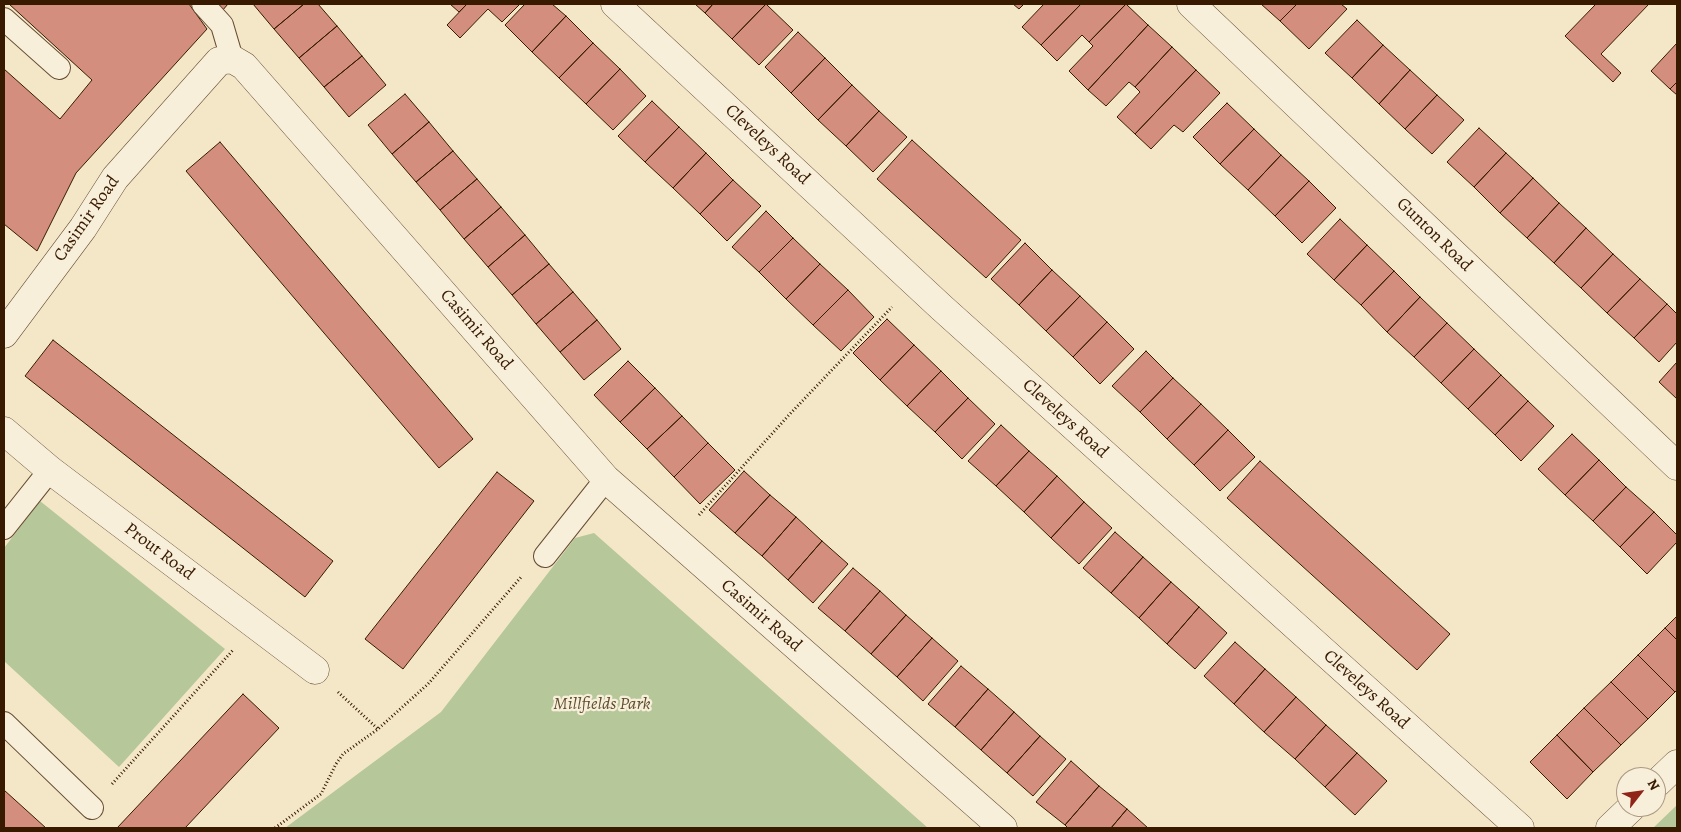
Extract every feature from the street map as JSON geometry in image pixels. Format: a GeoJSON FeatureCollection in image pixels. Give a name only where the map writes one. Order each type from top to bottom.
{"type":"FeatureCollection","features":[{"type":"Feature","properties":{"kind":"street","name":"Cleveleys Road"},"geometry":{"type":"LineString","coordinates":[[615,4],[915,283],[1520,828]]}},
{"type":"Feature","properties":{"kind":"street","name":"Gunton Road"},"geometry":{"type":"LineString","coordinates":[[1191,4],[1677,466]]}},
{"type":"Feature","properties":{"kind":"street","name":"Casimir Road"},"geometry":{"type":"LineString","coordinates":[[4,334],[83,228],[115,178],[219,61],[232,59],[244,66],[606,479],[1003,828]]}},
{"type":"Feature","properties":{"kind":"street","name":"Prout Road"},"geometry":{"type":"LineString","coordinates":[[4,432],[50,470],[315,670]]}},
{"type":"Feature","properties":{"kind":"street"},"geometry":{"type":"LineString","coordinates":[[1666,774],[1677,764]]}},
{"type":"Feature","properties":{"kind":"street"},"geometry":{"type":"LineString","coordinates":[[1610,828],[1622,817]]}},
{"type":"Feature","properties":{"kind":"lane"},"geometry":{"type":"LineString","coordinates":[[203,4],[222,25],[232,59]]}},
{"type":"Feature","properties":{"kind":"lane"},"geometry":{"type":"LineString","coordinates":[[4,19],[59,68]]}},
{"type":"Feature","properties":{"kind":"lane"},"geometry":{"type":"LineString","coordinates":[[4,528],[50,470]]}},
{"type":"Feature","properties":{"kind":"lane"},"geometry":{"type":"LineString","coordinates":[[545,556],[606,479]]}},
{"type":"Feature","properties":{"kind":"lane"},"geometry":{"type":"LineString","coordinates":[[4,724],[92,808]]}},
{"type":"Feature","properties":{"kind":"path"},"geometry":{"type":"LineString","coordinates":[[676,541],[788,416],[915,283]]}},
{"type":"Feature","properties":{"kind":"path"},"geometry":{"type":"LineString","coordinates":[[275,828],[321,794],[343,754],[378,729],[428,684],[521,576],[545,556]]}},
{"type":"Feature","properties":{"kind":"path"},"geometry":{"type":"LineString","coordinates":[[92,808],[256,625]]}},
{"type":"Feature","properties":{"kind":"path"},"geometry":{"type":"LineString","coordinates":[[315,670],[378,729]]}},
{"type":"Feature","properties":{"kind":"green space"},"geometry":{"type":"Polygon","coordinates":[[[40,501],[225,649],[119,767],[4,661],[4,548],[40,501]]]}},
{"type":"Feature","properties":{"kind":"green space","name":"Millfields Park"},"geometry":{"type":"Polygon","coordinates":[[[594,533],[928,828],[285,828],[441,712],[575,538],[594,533]]]}},
{"type":"Feature","properties":{"kind":"green space"},"geometry":{"type":"Polygon","coordinates":[[[1677,805],[1677,828],[1653,828],[1666,817],[1677,805]]]}},
{"type":"Feature","properties":{"kind":"building"},"geometry":{"type":"Polygon","coordinates":[[[9,4],[189,4],[207,29],[76,173],[37,251],[4,224],[4,69],[60,119],[92,80],[9,4]]]}},
{"type":"Feature","properties":{"kind":"building"},"geometry":{"type":"Polygon","coordinates":[[[213,4],[228,4],[222,11],[213,4]]]}},
{"type":"Feature","properties":{"kind":"building"},"geometry":{"type":"Polygon","coordinates":[[[253,4],[304,4],[274,29],[253,4]]]}},
{"type":"Feature","properties":{"kind":"building"},"geometry":{"type":"Polygon","coordinates":[[[304,4],[318,4],[337,26],[299,58],[274,29],[304,4]]]}},
{"type":"Feature","properties":{"kind":"building"},"geometry":{"type":"Polygon","coordinates":[[[450,4],[467,4],[459,12],[450,4]]]}},
{"type":"Feature","properties":{"kind":"building"},"geometry":{"type":"Polygon","coordinates":[[[467,4],[520,4],[502,22],[488,9],[460,38],[447,25],[467,4]]]}},
{"type":"Feature","properties":{"kind":"building"},"geometry":{"type":"Polygon","coordinates":[[[525,4],[552,4],[566,16],[532,52],[505,25],[525,4]]]}},
{"type":"Feature","properties":{"kind":"building"},"geometry":{"type":"Polygon","coordinates":[[[695,4],[713,4],[705,13],[695,4]]]}},
{"type":"Feature","properties":{"kind":"building"},"geometry":{"type":"Polygon","coordinates":[[[713,4],[766,4],[732,39],[705,13],[713,4]]]}},
{"type":"Feature","properties":{"kind":"building"},"geometry":{"type":"Polygon","coordinates":[[[766,4],[793,30],[759,65],[732,39],[766,4]]]}},
{"type":"Feature","properties":{"kind":"building"},"geometry":{"type":"Polygon","coordinates":[[[1013,4],[1024,4],[1019,9],[1013,4]]]}},
{"type":"Feature","properties":{"kind":"building"},"geometry":{"type":"Polygon","coordinates":[[[1044,4],[1081,4],[1041,45],[1022,27],[1044,4]]]}},
{"type":"Feature","properties":{"kind":"building"},"geometry":{"type":"Polygon","coordinates":[[[1081,4],[1126,4],[1089,42],[1082,35],[1057,61],[1041,45],[1081,4]]]}},
{"type":"Feature","properties":{"kind":"building"},"geometry":{"type":"Polygon","coordinates":[[[1126,4],[1148,25],[1088,90],[1069,71],[1093,46],[1089,42],[1126,4]]]}},
{"type":"Feature","properties":{"kind":"building"},"geometry":{"type":"Polygon","coordinates":[[[1261,4],[1297,4],[1280,21],[1261,4]]]}},
{"type":"Feature","properties":{"kind":"building"},"geometry":{"type":"Polygon","coordinates":[[[1297,4],[1341,4],[1347,9],[1309,49],[1280,21],[1297,4]]]}},
{"type":"Feature","properties":{"kind":"building"},"geometry":{"type":"Polygon","coordinates":[[[1596,4],[1649,4],[1601,54],[1621,73],[1613,82],[1565,36],[1596,4]]]}},
{"type":"Feature","properties":{"kind":"building"},"geometry":{"type":"Polygon","coordinates":[[[566,16],[593,43],[559,78],[532,52],[566,16]]]}},
{"type":"Feature","properties":{"kind":"building"},"geometry":{"type":"Polygon","coordinates":[[[1357,20],[1383,45],[1352,78],[1325,53],[1357,20]]]}},
{"type":"Feature","properties":{"kind":"building"},"geometry":{"type":"Polygon","coordinates":[[[1148,25],[1172,47],[1135,87],[1129,82],[1106,106],[1088,90],[1148,25]]]}},
{"type":"Feature","properties":{"kind":"building"},"geometry":{"type":"Polygon","coordinates":[[[337,26],[362,56],[324,87],[299,58],[337,26]]]}},
{"type":"Feature","properties":{"kind":"building"},"geometry":{"type":"Polygon","coordinates":[[[798,32],[825,58],[791,93],[765,67],[798,32]]]}},
{"type":"Feature","properties":{"kind":"building"},"geometry":{"type":"Polygon","coordinates":[[[593,43],[620,69],[586,104],[559,78],[593,43]]]}},
{"type":"Feature","properties":{"kind":"building"},"geometry":{"type":"Polygon","coordinates":[[[1677,43],[1677,82],[1670,89],[1651,71],[1677,43]]]}},
{"type":"Feature","properties":{"kind":"building"},"geometry":{"type":"Polygon","coordinates":[[[1383,45],[1410,70],[1379,104],[1352,78],[1383,45]]]}},
{"type":"Feature","properties":{"kind":"building"},"geometry":{"type":"Polygon","coordinates":[[[1172,47],[1196,70],[1135,134],[1117,117],[1140,92],[1135,87],[1172,47]]]}},
{"type":"Feature","properties":{"kind":"building"},"geometry":{"type":"Polygon","coordinates":[[[362,56],[386,85],[349,117],[324,87],[362,56]]]}},
{"type":"Feature","properties":{"kind":"building"},"geometry":{"type":"Polygon","coordinates":[[[825,58],[852,85],[818,120],[791,93],[825,58]]]}},
{"type":"Feature","properties":{"kind":"building"},"geometry":{"type":"Polygon","coordinates":[[[620,69],[646,96],[613,130],[586,104],[620,69]]]}},
{"type":"Feature","properties":{"kind":"building"},"geometry":{"type":"Polygon","coordinates":[[[1196,70],[1220,93],[1183,132],[1174,125],[1151,149],[1135,134],[1196,70]]]}},
{"type":"Feature","properties":{"kind":"building"},"geometry":{"type":"Polygon","coordinates":[[[1410,70],[1437,95],[1405,129],[1379,104],[1410,70]]]}},
{"type":"Feature","properties":{"kind":"building"},"geometry":{"type":"Polygon","coordinates":[[[1677,82],[1677,95],[1670,89],[1677,82]]]}},
{"type":"Feature","properties":{"kind":"building"},"geometry":{"type":"Polygon","coordinates":[[[852,85],[879,111],[846,146],[818,120],[852,85]]]}},
{"type":"Feature","properties":{"kind":"building"},"geometry":{"type":"Polygon","coordinates":[[[405,94],[429,122],[392,154],[368,125],[405,94]]]}},
{"type":"Feature","properties":{"kind":"building"},"geometry":{"type":"Polygon","coordinates":[[[1437,95],[1464,120],[1432,154],[1405,129],[1437,95]]]}},
{"type":"Feature","properties":{"kind":"building"},"geometry":{"type":"Polygon","coordinates":[[[652,101],[679,127],[645,162],[618,136],[652,101]]]}},
{"type":"Feature","properties":{"kind":"building"},"geometry":{"type":"Polygon","coordinates":[[[1227,103],[1254,129],[1220,164],[1193,137],[1227,103]]]}},
{"type":"Feature","properties":{"kind":"building"},"geometry":{"type":"Polygon","coordinates":[[[879,111],[907,137],[873,172],[846,146],[879,111]]]}},
{"type":"Feature","properties":{"kind":"building"},"geometry":{"type":"Polygon","coordinates":[[[429,122],[453,151],[416,182],[392,154],[429,122]]]}},
{"type":"Feature","properties":{"kind":"building"},"geometry":{"type":"Polygon","coordinates":[[[679,127],[706,153],[673,188],[645,162],[679,127]]]}},
{"type":"Feature","properties":{"kind":"building"},"geometry":{"type":"Polygon","coordinates":[[[1479,128],[1506,153],[1474,187],[1447,162],[1479,128]]]}},
{"type":"Feature","properties":{"kind":"building"},"geometry":{"type":"Polygon","coordinates":[[[1254,129],[1281,155],[1248,190],[1220,164],[1254,129]]]}},
{"type":"Feature","properties":{"kind":"building"},"geometry":{"type":"Polygon","coordinates":[[[912,140],[1021,240],[986,278],[877,179],[912,140]]]}},
{"type":"Feature","properties":{"kind":"building"},"geometry":{"type":"Polygon","coordinates":[[[220,142],[473,439],[439,468],[186,171],[220,142]]]}},
{"type":"Feature","properties":{"kind":"building"},"geometry":{"type":"Polygon","coordinates":[[[453,151],[477,179],[440,210],[416,182],[453,151]]]}},
{"type":"Feature","properties":{"kind":"building"},"geometry":{"type":"Polygon","coordinates":[[[706,153],[733,180],[700,214],[673,188],[706,153]]]}},
{"type":"Feature","properties":{"kind":"building"},"geometry":{"type":"Polygon","coordinates":[[[1506,153],[1533,178],[1500,213],[1474,187],[1506,153]]]}},
{"type":"Feature","properties":{"kind":"building"},"geometry":{"type":"Polygon","coordinates":[[[1281,155],[1309,181],[1275,216],[1248,190],[1281,155]]]}},
{"type":"Feature","properties":{"kind":"building"},"geometry":{"type":"Polygon","coordinates":[[[1533,178],[1559,203],[1527,238],[1500,213],[1533,178]]]}},
{"type":"Feature","properties":{"kind":"building"},"geometry":{"type":"Polygon","coordinates":[[[477,179],[501,207],[464,239],[440,210],[477,179]]]}},
{"type":"Feature","properties":{"kind":"building"},"geometry":{"type":"Polygon","coordinates":[[[733,180],[761,206],[727,241],[700,214],[733,180]]]}},
{"type":"Feature","properties":{"kind":"building"},"geometry":{"type":"Polygon","coordinates":[[[1309,181],[1336,208],[1302,243],[1275,216],[1309,181]]]}},
{"type":"Feature","properties":{"kind":"building"},"geometry":{"type":"Polygon","coordinates":[[[1559,203],[1586,228],[1554,263],[1527,238],[1559,203]]]}},
{"type":"Feature","properties":{"kind":"building"},"geometry":{"type":"Polygon","coordinates":[[[501,207],[525,235],[488,267],[464,239],[501,207]]]}},
{"type":"Feature","properties":{"kind":"building"},"geometry":{"type":"Polygon","coordinates":[[[766,211],[793,238],[759,272],[732,247],[766,211]]]}},
{"type":"Feature","properties":{"kind":"building"},"geometry":{"type":"Polygon","coordinates":[[[1340,219],[1367,245],[1334,280],[1307,254],[1340,219]]]}},
{"type":"Feature","properties":{"kind":"building"},"geometry":{"type":"Polygon","coordinates":[[[1586,228],[1613,254],[1581,288],[1554,263],[1586,228]]]}},
{"type":"Feature","properties":{"kind":"building"},"geometry":{"type":"Polygon","coordinates":[[[525,235],[549,264],[512,295],[488,267],[525,235]]]}},
{"type":"Feature","properties":{"kind":"building"},"geometry":{"type":"Polygon","coordinates":[[[793,238],[820,264],[786,299],[759,272],[793,238]]]}},
{"type":"Feature","properties":{"kind":"building"},"geometry":{"type":"Polygon","coordinates":[[[1025,243],[1052,270],[1019,305],[991,279],[1025,243]]]}},
{"type":"Feature","properties":{"kind":"building"},"geometry":{"type":"Polygon","coordinates":[[[1367,245],[1394,271],[1361,305],[1334,280],[1367,245]]]}},
{"type":"Feature","properties":{"kind":"building"},"geometry":{"type":"Polygon","coordinates":[[[1613,254],[1640,279],[1607,313],[1581,288],[1613,254]]]}},
{"type":"Feature","properties":{"kind":"building"},"geometry":{"type":"Polygon","coordinates":[[[549,264],[573,292],[536,324],[512,295],[549,264]]]}},
{"type":"Feature","properties":{"kind":"building"},"geometry":{"type":"Polygon","coordinates":[[[820,264],[848,290],[813,325],[786,299],[820,264]]]}},
{"type":"Feature","properties":{"kind":"building"},"geometry":{"type":"Polygon","coordinates":[[[1052,270],[1080,296],[1046,331],[1019,305],[1052,270]]]}},
{"type":"Feature","properties":{"kind":"building"},"geometry":{"type":"Polygon","coordinates":[[[1394,271],[1420,297],[1387,332],[1361,305],[1394,271]]]}},
{"type":"Feature","properties":{"kind":"building"},"geometry":{"type":"Polygon","coordinates":[[[1640,279],[1667,304],[1634,338],[1607,313],[1640,279]]]}},
{"type":"Feature","properties":{"kind":"building"},"geometry":{"type":"Polygon","coordinates":[[[848,290],[874,317],[841,351],[813,325],[848,290]]]}},
{"type":"Feature","properties":{"kind":"building"},"geometry":{"type":"Polygon","coordinates":[[[573,292],[597,320],[560,352],[536,324],[573,292]]]}},
{"type":"Feature","properties":{"kind":"building"},"geometry":{"type":"Polygon","coordinates":[[[1080,296],[1107,322],[1073,357],[1046,331],[1080,296]]]}},
{"type":"Feature","properties":{"kind":"building"},"geometry":{"type":"Polygon","coordinates":[[[1420,297],[1447,323],[1414,357],[1387,332],[1420,297]]]}},
{"type":"Feature","properties":{"kind":"building"},"geometry":{"type":"Polygon","coordinates":[[[1667,304],[1677,314],[1677,342],[1659,362],[1634,338],[1667,304]]]}},
{"type":"Feature","properties":{"kind":"building"},"geometry":{"type":"Polygon","coordinates":[[[887,319],[914,345],[880,380],[853,353],[887,319]]]}},
{"type":"Feature","properties":{"kind":"building"},"geometry":{"type":"Polygon","coordinates":[[[597,320],[621,349],[584,380],[560,352],[597,320]]]}},
{"type":"Feature","properties":{"kind":"building"},"geometry":{"type":"Polygon","coordinates":[[[1107,322],[1134,349],[1100,384],[1073,357],[1107,322]]]}},
{"type":"Feature","properties":{"kind":"building"},"geometry":{"type":"Polygon","coordinates":[[[1447,323],[1474,349],[1441,383],[1414,357],[1447,323]]]}},
{"type":"Feature","properties":{"kind":"building"},"geometry":{"type":"Polygon","coordinates":[[[53,340],[333,561],[305,597],[25,376],[53,340]]]}},
{"type":"Feature","properties":{"kind":"building"},"geometry":{"type":"Polygon","coordinates":[[[914,345],[941,371],[907,406],[880,380],[914,345]]]}},
{"type":"Feature","properties":{"kind":"building"},"geometry":{"type":"Polygon","coordinates":[[[1474,349],[1501,375],[1468,409],[1441,383],[1474,349]]]}},
{"type":"Feature","properties":{"kind":"building"},"geometry":{"type":"Polygon","coordinates":[[[1146,351],[1173,378],[1140,412],[1112,386],[1146,351]]]}},
{"type":"Feature","properties":{"kind":"building"},"geometry":{"type":"Polygon","coordinates":[[[628,361],[655,388],[620,422],[594,395],[628,361]]]}},
{"type":"Feature","properties":{"kind":"building"},"geometry":{"type":"Polygon","coordinates":[[[1677,362],[1677,399],[1659,382],[1677,362]]]}},
{"type":"Feature","properties":{"kind":"building"},"geometry":{"type":"Polygon","coordinates":[[[941,371],[968,398],[935,432],[907,406],[941,371]]]}},
{"type":"Feature","properties":{"kind":"building"},"geometry":{"type":"Polygon","coordinates":[[[1501,375],[1528,401],[1495,435],[1468,409],[1501,375]]]}},
{"type":"Feature","properties":{"kind":"building"},"geometry":{"type":"Polygon","coordinates":[[[1173,378],[1201,404],[1167,439],[1140,412],[1173,378]]]}},
{"type":"Feature","properties":{"kind":"building"},"geometry":{"type":"Polygon","coordinates":[[[655,388],[682,416],[647,449],[620,422],[655,388]]]}},
{"type":"Feature","properties":{"kind":"building"},"geometry":{"type":"Polygon","coordinates":[[[968,398],[995,424],[962,459],[935,432],[968,398]]]}},
{"type":"Feature","properties":{"kind":"building"},"geometry":{"type":"Polygon","coordinates":[[[1528,401],[1554,426],[1521,461],[1495,435],[1528,401]]]}},
{"type":"Feature","properties":{"kind":"building"},"geometry":{"type":"Polygon","coordinates":[[[1201,404],[1228,430],[1194,465],[1167,439],[1201,404]]]}},
{"type":"Feature","properties":{"kind":"building"},"geometry":{"type":"Polygon","coordinates":[[[682,416],[708,443],[674,477],[647,449],[682,416]]]}},
{"type":"Feature","properties":{"kind":"building"},"geometry":{"type":"Polygon","coordinates":[[[1001,425],[1029,451],[996,486],[968,461],[1001,425]]]}},
{"type":"Feature","properties":{"kind":"building"},"geometry":{"type":"Polygon","coordinates":[[[1228,430],[1255,457],[1220,491],[1194,465],[1228,430]]]}},
{"type":"Feature","properties":{"kind":"building"},"geometry":{"type":"Polygon","coordinates":[[[1572,434],[1599,460],[1565,495],[1538,469],[1572,434]]]}},
{"type":"Feature","properties":{"kind":"building"},"geometry":{"type":"Polygon","coordinates":[[[708,443],[735,470],[700,504],[674,477],[708,443]]]}},
{"type":"Feature","properties":{"kind":"building"},"geometry":{"type":"Polygon","coordinates":[[[1029,451],[1057,476],[1024,512],[996,486],[1029,451]]]}},
{"type":"Feature","properties":{"kind":"building"},"geometry":{"type":"Polygon","coordinates":[[[1599,460],[1626,487],[1593,521],[1565,495],[1599,460]]]}},
{"type":"Feature","properties":{"kind":"building"},"geometry":{"type":"Polygon","coordinates":[[[1260,461],[1450,634],[1417,670],[1227,498],[1260,461]]]}},
{"type":"Feature","properties":{"kind":"building"},"geometry":{"type":"Polygon","coordinates":[[[744,471],[770,495],[735,533],[709,510],[744,471]]]}},
{"type":"Feature","properties":{"kind":"building"},"geometry":{"type":"Polygon","coordinates":[[[497,472],[534,501],[403,669],[365,639],[497,472]]]}},
{"type":"Feature","properties":{"kind":"building"},"geometry":{"type":"Polygon","coordinates":[[[1057,476],[1084,502],[1051,538],[1024,512],[1057,476]]]}},
{"type":"Feature","properties":{"kind":"building"},"geometry":{"type":"Polygon","coordinates":[[[1626,487],[1654,512],[1620,547],[1593,521],[1626,487]]]}},
{"type":"Feature","properties":{"kind":"building"},"geometry":{"type":"Polygon","coordinates":[[[770,495],[796,517],[762,556],[735,533],[770,495]]]}},
{"type":"Feature","properties":{"kind":"building"},"geometry":{"type":"Polygon","coordinates":[[[1084,502],[1112,528],[1079,564],[1051,538],[1084,502]]]}},
{"type":"Feature","properties":{"kind":"building"},"geometry":{"type":"Polygon","coordinates":[[[1654,512],[1677,535],[1677,542],[1647,574],[1620,547],[1654,512]]]}},
{"type":"Feature","properties":{"kind":"building"},"geometry":{"type":"Polygon","coordinates":[[[796,517],[822,541],[788,580],[762,556],[796,517]]]}},
{"type":"Feature","properties":{"kind":"building"},"geometry":{"type":"Polygon","coordinates":[[[1115,532],[1143,557],[1111,593],[1083,568],[1115,532]]]}},
{"type":"Feature","properties":{"kind":"building"},"geometry":{"type":"Polygon","coordinates":[[[822,541],[848,564],[813,603],[788,580],[822,541]]]}},
{"type":"Feature","properties":{"kind":"building"},"geometry":{"type":"Polygon","coordinates":[[[1143,557],[1171,582],[1139,618],[1111,593],[1143,557]]]}},
{"type":"Feature","properties":{"kind":"building"},"geometry":{"type":"Polygon","coordinates":[[[853,568],[880,591],[845,631],[818,608],[853,568]]]}},
{"type":"Feature","properties":{"kind":"building"},"geometry":{"type":"Polygon","coordinates":[[[1171,582],[1199,607],[1167,644],[1139,618],[1171,582]]]}},
{"type":"Feature","properties":{"kind":"building"},"geometry":{"type":"Polygon","coordinates":[[[880,591],[906,615],[871,654],[845,631],[880,591]]]}},
{"type":"Feature","properties":{"kind":"building"},"geometry":{"type":"Polygon","coordinates":[[[1199,607],[1227,633],[1195,669],[1167,644],[1199,607]]]}},
{"type":"Feature","properties":{"kind":"building"},"geometry":{"type":"Polygon","coordinates":[[[906,615],[932,638],[897,677],[871,654],[906,615]]]}},
{"type":"Feature","properties":{"kind":"building"},"geometry":{"type":"Polygon","coordinates":[[[1677,616],[1677,640],[1665,628],[1677,616]]]}},
{"type":"Feature","properties":{"kind":"building"},"geometry":{"type":"Polygon","coordinates":[[[1665,628],[1677,640],[1677,690],[1675,692],[1638,655],[1665,628]]]}},
{"type":"Feature","properties":{"kind":"building"},"geometry":{"type":"Polygon","coordinates":[[[932,638],[958,661],[923,701],[897,677],[932,638]]]}},
{"type":"Feature","properties":{"kind":"building"},"geometry":{"type":"Polygon","coordinates":[[[1235,642],[1265,669],[1234,704],[1204,676],[1235,642]]]}},
{"type":"Feature","properties":{"kind":"building"},"geometry":{"type":"Polygon","coordinates":[[[1638,655],[1675,692],[1648,719],[1611,682],[1638,655]]]}},
{"type":"Feature","properties":{"kind":"building"},"geometry":{"type":"Polygon","coordinates":[[[961,666],[988,689],[955,727],[928,704],[961,666]]]}},
{"type":"Feature","properties":{"kind":"building"},"geometry":{"type":"Polygon","coordinates":[[[1265,669],[1296,697],[1264,732],[1234,704],[1265,669]]]}},
{"type":"Feature","properties":{"kind":"building"},"geometry":{"type":"Polygon","coordinates":[[[1611,682],[1648,719],[1621,745],[1584,708],[1611,682]]]}},
{"type":"Feature","properties":{"kind":"building"},"geometry":{"type":"Polygon","coordinates":[[[988,689],[1014,712],[981,750],[955,727],[988,689]]]}},
{"type":"Feature","properties":{"kind":"building"},"geometry":{"type":"Polygon","coordinates":[[[243,694],[279,728],[185,828],[117,828],[243,694]]]}},
{"type":"Feature","properties":{"kind":"building"},"geometry":{"type":"Polygon","coordinates":[[[1296,697],[1326,725],[1295,759],[1264,732],[1296,697]]]}},
{"type":"Feature","properties":{"kind":"building"},"geometry":{"type":"Polygon","coordinates":[[[1584,708],[1621,745],[1593,772],[1557,735],[1584,708]]]}},
{"type":"Feature","properties":{"kind":"building"},"geometry":{"type":"Polygon","coordinates":[[[1014,712],[1040,736],[1007,773],[981,750],[1014,712]]]}},
{"type":"Feature","properties":{"kind":"building"},"geometry":{"type":"Polygon","coordinates":[[[1326,725],[1357,753],[1325,787],[1295,759],[1326,725]]]}},
{"type":"Feature","properties":{"kind":"building"},"geometry":{"type":"Polygon","coordinates":[[[1557,735],[1593,772],[1567,799],[1530,762],[1557,735]]]}},
{"type":"Feature","properties":{"kind":"building"},"geometry":{"type":"Polygon","coordinates":[[[1040,736],[1066,759],[1033,796],[1007,773],[1040,736]]]}},
{"type":"Feature","properties":{"kind":"building"},"geometry":{"type":"Polygon","coordinates":[[[1357,753],[1387,781],[1355,815],[1325,787],[1357,753]]]}},
{"type":"Feature","properties":{"kind":"building"},"geometry":{"type":"Polygon","coordinates":[[[1071,761],[1099,786],[1065,825],[1036,802],[1071,761]]]}},
{"type":"Feature","properties":{"kind":"building"},"geometry":{"type":"Polygon","coordinates":[[[1099,786],[1127,809],[1111,828],[1068,828],[1065,825],[1099,786]]]}},
{"type":"Feature","properties":{"kind":"building"},"geometry":{"type":"Polygon","coordinates":[[[4,790],[46,828],[4,828],[4,790]]]}},
{"type":"Feature","properties":{"kind":"building"},"geometry":{"type":"Polygon","coordinates":[[[1127,809],[1148,828],[1111,828],[1127,809]]]}}]}
